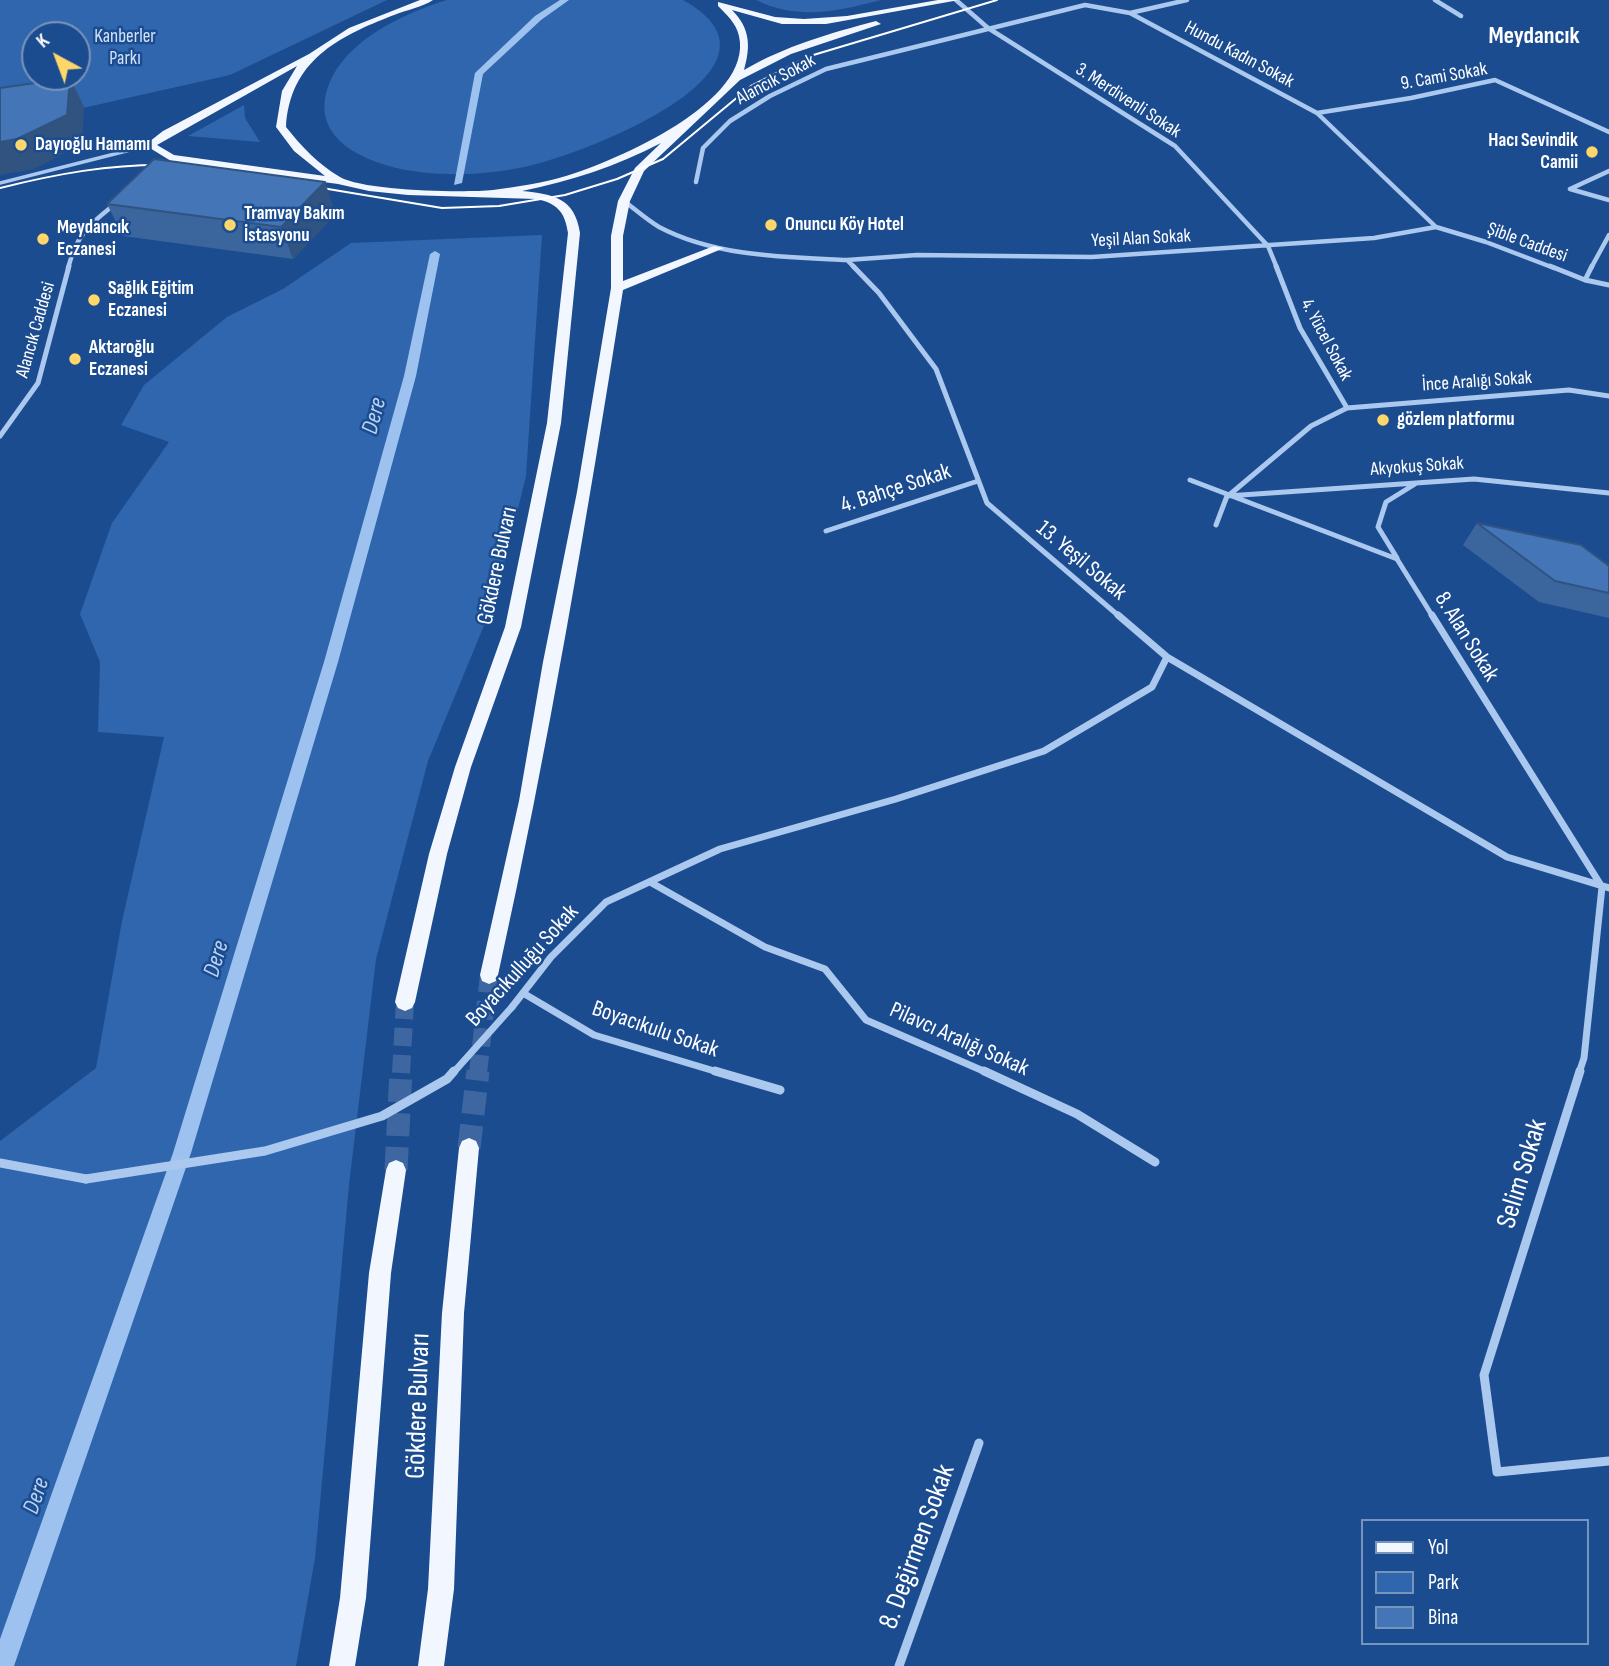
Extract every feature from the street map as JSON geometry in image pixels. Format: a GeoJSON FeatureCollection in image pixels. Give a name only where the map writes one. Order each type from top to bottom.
{"type":"FeatureCollection","features":[{"type":"Feature","properties":{"kind":"main road"},"geometry":{"type":"LineString","coordinates":[[413,0],[379,16],[167,133],[150,145],[171,158],[190,164],[408,192],[492,193],[567,179],[632,154],[684,127]]}},
{"type":"Feature","properties":{"kind":"main road"},"geometry":{"type":"LineString","coordinates":[[379,16],[429,0]]}},
{"type":"Feature","properties":{"kind":"main road"},"geometry":{"type":"LineString","coordinates":[[716,2],[779,20],[816,23],[955,0]]}},
{"type":"Feature","properties":{"kind":"main road"},"geometry":{"type":"LineString","coordinates":[[489,975],[528,801],[617,288],[617,236],[624,201],[639,170],[737,78],[770,58],[814,41],[955,0]]}},
{"type":"Feature","properties":{"kind":"main road"},"geometry":{"type":"LineString","coordinates":[[716,2],[737,20],[744,36],[744,53],[737,78]]}},
{"type":"Feature","properties":{"kind":"main road"},"geometry":{"type":"LineString","coordinates":[[321,48],[293,79],[283,101],[281,127],[298,149],[338,181]]}},
{"type":"Feature","properties":{"kind":"main road","name":"Gökdere Bulvarı"},"geometry":{"type":"LineString","coordinates":[[405,1002],[438,854],[463,767],[513,628],[554,423],[574,233],[571,217],[556,202],[531,195],[492,193]]}},
{"type":"Feature","properties":{"kind":"main road"},"geometry":{"type":"LineString","coordinates":[[617,288],[674,263],[718,248]]}},
{"type":"Feature","properties":{"kind":"main road","name":"Gökdere Bulvarı"},"geometry":{"type":"LineString","coordinates":[[435,1659],[441,1589],[453,1313],[468,1148]]}},
{"type":"Feature","properties":{"kind":"main road","name":"Gökdere Bulvarı"},"geometry":{"type":"LineString","coordinates":[[342,1666],[354,1598],[380,1273],[396,1170]]}},
{"type":"Feature","properties":{"kind":"street","name":"3. Merdivenli Sokak"},"geometry":{"type":"LineString","coordinates":[[955,0],[988,28],[1175,146],[1268,246]]}},
{"type":"Feature","properties":{"kind":"street"},"geometry":{"type":"LineString","coordinates":[[1130,13],[1187,0]]}},
{"type":"Feature","properties":{"kind":"street"},"geometry":{"type":"LineString","coordinates":[[1434,0],[1461,16]]}},
{"type":"Feature","properties":{"kind":"street","name":"Hundu Kadın Sokak"},"geometry":{"type":"LineString","coordinates":[[988,28],[1085,5],[1130,13],[1317,113],[1436,227]]}},
{"type":"Feature","properties":{"kind":"street","name":"Alancık Sokak"},"geometry":{"type":"LineString","coordinates":[[696,182],[703,148],[730,121],[770,96],[826,69],[988,28]]}},
{"type":"Feature","properties":{"kind":"street","name":"9. Cami Sokak"},"geometry":{"type":"LineString","coordinates":[[1317,113],[1410,98],[1495,80],[1609,132]]}},
{"type":"Feature","properties":{"kind":"street"},"geometry":{"type":"LineString","coordinates":[[0,183],[150,145]]}},
{"type":"Feature","properties":{"kind":"street"},"geometry":{"type":"LineString","coordinates":[[1609,171],[1570,189],[1609,200]]}},
{"type":"Feature","properties":{"kind":"street"},"geometry":{"type":"LineString","coordinates":[[624,201],[663,229],[718,248],[794,258],[847,260]]}},
{"type":"Feature","properties":{"kind":"street","name":"Alancık Caddesi"},"geometry":{"type":"LineString","coordinates":[[1,434],[38,383],[73,251],[87,226],[120,202]]}},
{"type":"Feature","properties":{"kind":"street","name":"Yeşil Alan Sokak"},"geometry":{"type":"LineString","coordinates":[[847,260],[917,255],[1091,257],[1374,239],[1436,227]]}},
{"type":"Feature","properties":{"kind":"street","name":"Şible Caddesi"},"geometry":{"type":"LineString","coordinates":[[1436,227],[1486,242],[1585,280],[1609,285]]}},
{"type":"Feature","properties":{"kind":"street"},"geometry":{"type":"LineString","coordinates":[[1585,280],[1609,235]]}},
{"type":"Feature","properties":{"kind":"street","name":"4. Yücel Sokak"},"geometry":{"type":"LineString","coordinates":[[1268,246],[1300,328],[1347,408]]}},
{"type":"Feature","properties":{"kind":"street","name":"13. Yeşil Sokak"},"geometry":{"type":"LineString","coordinates":[[847,260],[879,293],[936,369],[987,503],[1167,657],[1507,857],[1605,887]]}},
{"type":"Feature","properties":{"kind":"street","name":"İnce Aralığı Sokak"},"geometry":{"type":"LineString","coordinates":[[1347,408],[1569,390],[1609,396]]}},
{"type":"Feature","properties":{"kind":"street"},"geometry":{"type":"LineString","coordinates":[[1216,525],[1227,496],[1311,426],[1347,408]]}},
{"type":"Feature","properties":{"kind":"street","name":"Akyokuş Sokak"},"geometry":{"type":"LineString","coordinates":[[1227,496],[1474,479],[1609,493]]}},
{"type":"Feature","properties":{"kind":"street"},"geometry":{"type":"LineString","coordinates":[[1190,480],[1397,559]]}},
{"type":"Feature","properties":{"kind":"street","name":"4. Bahçe Sokak"},"geometry":{"type":"LineString","coordinates":[[826,531],[978,481]]}},
{"type":"Feature","properties":{"kind":"street","name":"8. Alan Sokak"},"geometry":{"type":"LineString","coordinates":[[1418,482],[1386,502],[1378,527],[1605,887]]}},
{"type":"Feature","properties":{"kind":"street","name":"Boyacıkulluğu Sokak"},"geometry":{"type":"LineString","coordinates":[[0,1163],[86,1179],[265,1152],[382,1116],[447,1079],[512,1007],[551,957],[606,902],[720,849],[895,799],[1044,751],[1152,687],[1167,657]]}},
{"type":"Feature","properties":{"kind":"street","name":"Pilavcı Aralığı Sokak"},"geometry":{"type":"LineString","coordinates":[[650,882],[765,947],[825,970],[866,1020],[1077,1114],[1154,1162]]}},
{"type":"Feature","properties":{"kind":"street","name":"Selim Sokak"},"geometry":{"type":"LineString","coordinates":[[1605,887],[1584,1058],[1484,1375],[1497,1472],[1609,1461]]}},
{"type":"Feature","properties":{"kind":"street","name":"Boyacıkulu Sokak"},"geometry":{"type":"LineString","coordinates":[[523,993],[594,1035],[780,1090]]}},
{"type":"Feature","properties":{"kind":"street","name":"8. Değirmen Sokak"},"geometry":{"type":"LineString","coordinates":[[899,1666],[979,1443]]}},
{"type":"Feature","properties":{"kind":"green space","name":"Kanberler Parkı"},"geometry":{"type":"Polygon","coordinates":[[[0,0],[387,0],[230,75],[65,112],[0,111],[0,0]]]}},
{"type":"Feature","properties":{"kind":"green space"},"geometry":{"type":"Polygon","coordinates":[[[447,0],[683,0],[714,27],[719,54],[702,80],[671,105],[632,128],[590,146],[524,167],[482,173],[437,174],[392,167],[353,151],[331,130],[325,113],[326,94],[338,68],[363,41],[379,30],[413,12],[447,0]]]}},
{"type":"Feature","properties":{"kind":"green space"},"geometry":{"type":"Polygon","coordinates":[[[756,0],[881,0],[849,8],[803,12],[756,0]]]}},
{"type":"Feature","properties":{"kind":"green space"},"geometry":{"type":"Polygon","coordinates":[[[244,105],[245,118],[260,142],[188,136],[244,105]]]}},
{"type":"Feature","properties":{"kind":"green space"},"geometry":{"type":"Polygon","coordinates":[[[542,235],[526,476],[497,594],[428,761],[376,959],[349,1185],[315,1558],[296,1666],[0,1666],[0,1141],[96,1068],[122,921],[164,737],[98,732],[100,662],[80,614],[112,523],[169,442],[121,425],[144,385],[227,317],[283,289],[351,243],[542,235]]]}},
{"type":"Feature","properties":{"kind":"building"},"geometry":{"type":"Polygon","coordinates":[[[21,85],[21,91],[69,91],[67,115],[17,139],[0,142],[0,88],[21,85]]]}},
{"type":"Feature","properties":{"kind":"building"},"geometry":{"type":"Polygon","coordinates":[[[154,159],[325,182],[281,227],[107,204],[154,159]]]}},
{"type":"Feature","properties":{"kind":"building"},"geometry":{"type":"Polygon","coordinates":[[[1477,523],[1581,545],[1609,566],[1609,593],[1555,581],[1477,523]]]}},
{"type":"Feature","properties":{"kind":"waterway","name":"Gökdere Bulvarı"},"geometry":{"type":"LineString","coordinates":[[457,183],[479,73],[538,18],[565,0]]}},
{"type":"Feature","properties":{"kind":"waterway","name":"Dere"},"geometry":{"type":"LineString","coordinates":[[2,1666],[182,1153],[331,662],[410,376],[435,254]]}},
{"type":"Feature","properties":{"kind":"tunnel"},"geometry":{"type":"LineString","coordinates":[[478,1073],[489,975]]}},
{"type":"Feature","properties":{"kind":"tunnel"},"geometry":{"type":"LineString","coordinates":[[401,1073],[405,1002]]}},
{"type":"Feature","properties":{"kind":"tunnel"},"geometry":{"type":"LineString","coordinates":[[396,1170],[401,1071]]}},
{"type":"Feature","properties":{"kind":"tunnel"},"geometry":{"type":"LineString","coordinates":[[469,1148],[478,1071]]}},
{"type":"Feature","properties":{"kind":"tram line"},"geometry":{"type":"LineString","coordinates":[[310,186],[442,208],[499,206],[565,195],[617,179],[663,159],[751,86],[810,56],[997,0]]}},
{"type":"Feature","properties":{"kind":"tram line"},"geometry":{"type":"LineString","coordinates":[[0,188],[83,171],[168,165]]}},
{"type":"Feature","properties":{"kind":"place","name":"Dayıoğlu Hamamı"},"geometry":{"type":"Point","coordinates":[21,145]}},
{"type":"Feature","properties":{"kind":"place","name":"Hacı Sevindik Camii"},"geometry":{"type":"Point","coordinates":[1592,152]}},
{"type":"Feature","properties":{"kind":"place","name":"Tramvay Bakım İstasyonu"},"geometry":{"type":"Point","coordinates":[230,225]}},
{"type":"Feature","properties":{"kind":"place","name":"Onuncu Köy Hotel"},"geometry":{"type":"Point","coordinates":[771,225]}},
{"type":"Feature","properties":{"kind":"place","name":"Meydancık Eczanesi"},"geometry":{"type":"Point","coordinates":[43,239]}},
{"type":"Feature","properties":{"kind":"place","name":"Sağlık Eğitim Eczanesi"},"geometry":{"type":"Point","coordinates":[94,300]}},
{"type":"Feature","properties":{"kind":"place","name":"Aktaroğlu Eczanesi"},"geometry":{"type":"Point","coordinates":[75,359]}},
{"type":"Feature","properties":{"kind":"place","name":"gözlem platformu"},"geometry":{"type":"Point","coordinates":[1383,420]}},
{"type":"Feature","properties":{"kind":"district","name":"Meydancık"},"geometry":{"type":"Point","coordinates":[1534,37]}}]}
